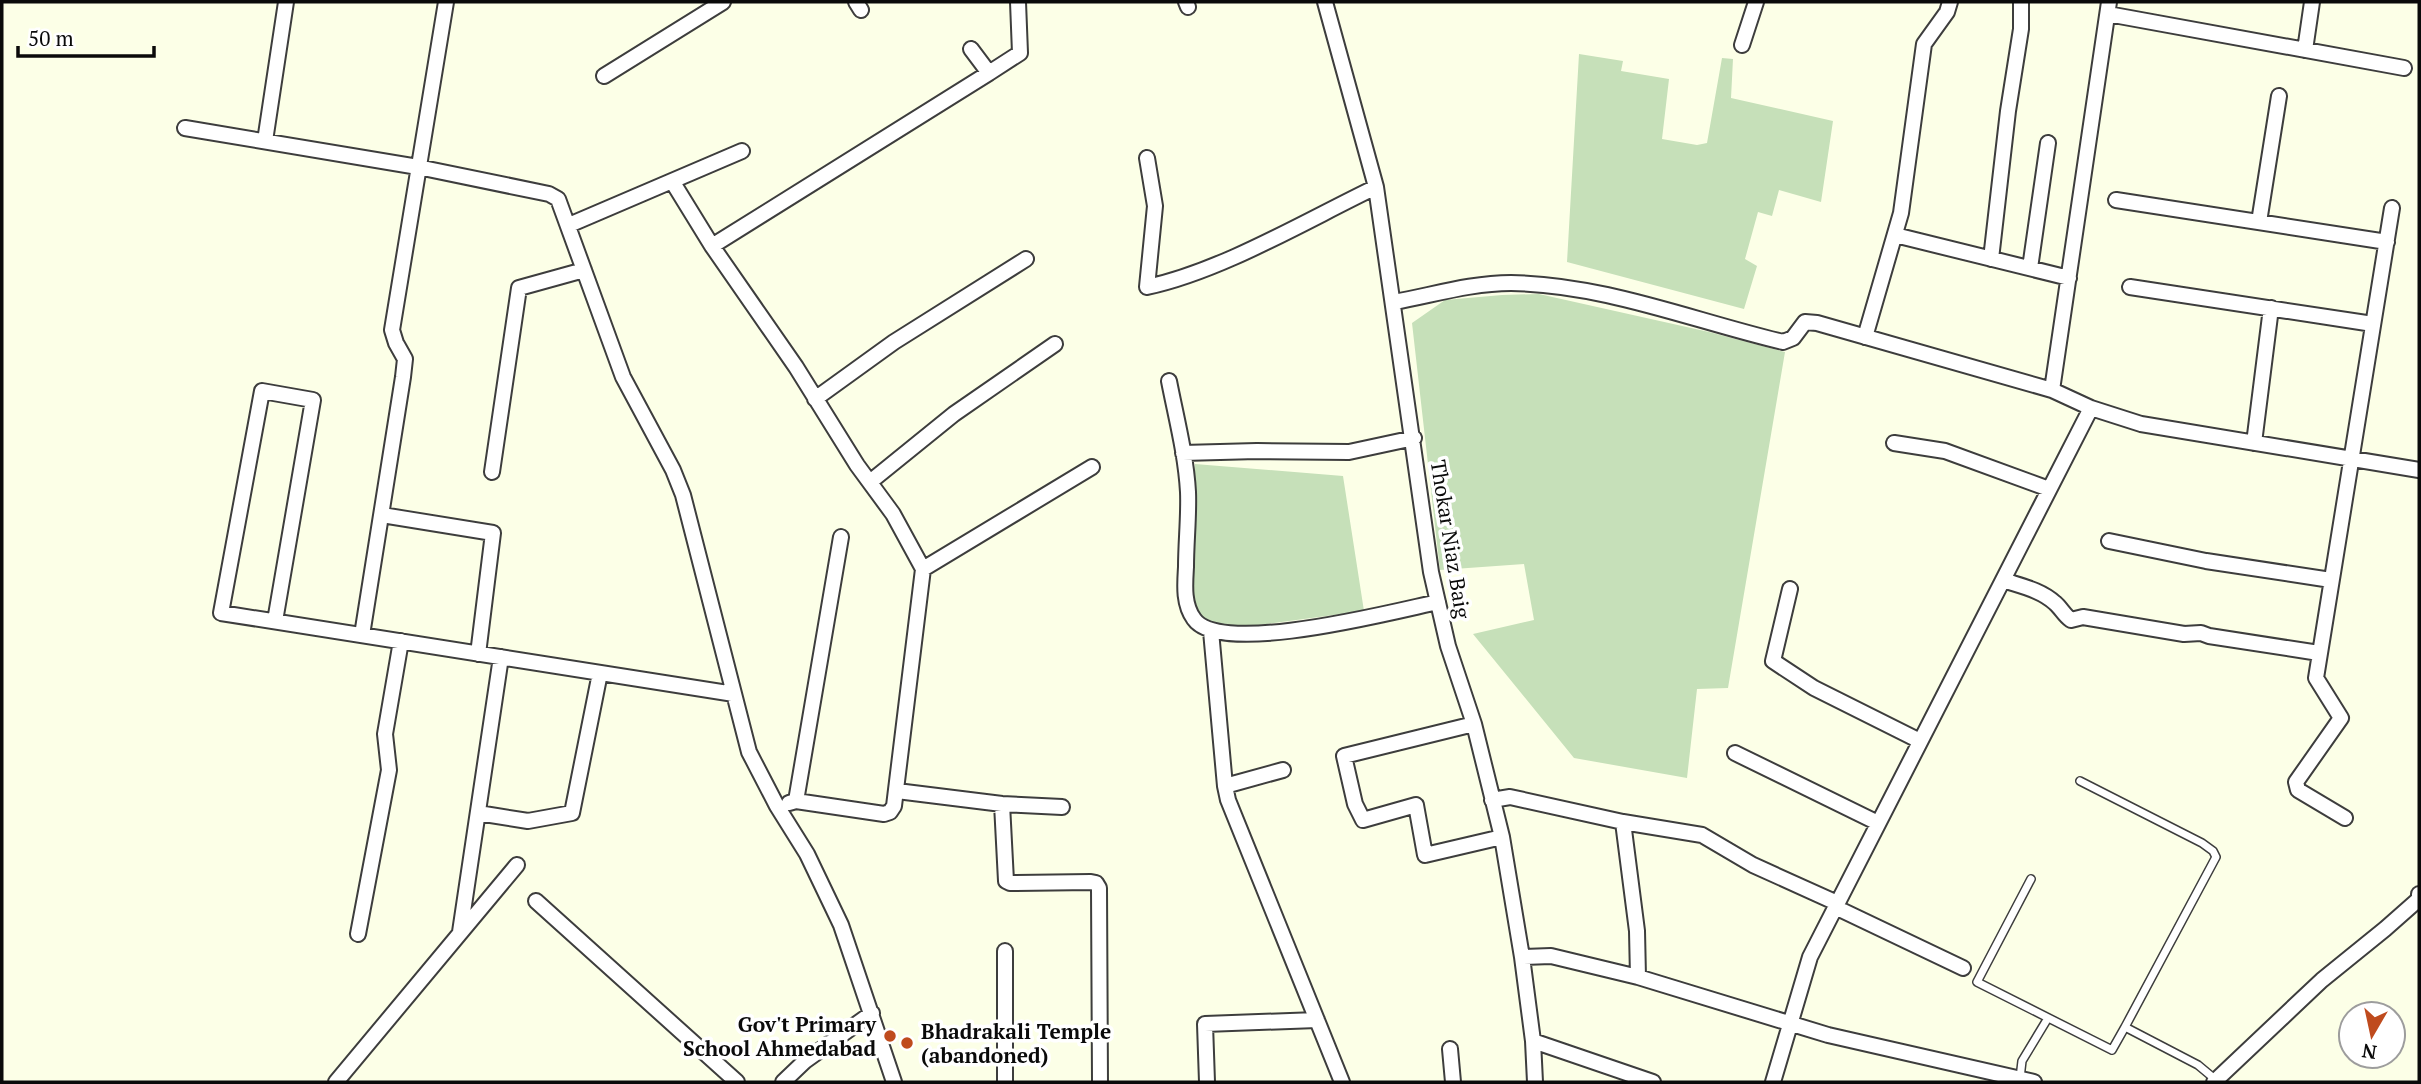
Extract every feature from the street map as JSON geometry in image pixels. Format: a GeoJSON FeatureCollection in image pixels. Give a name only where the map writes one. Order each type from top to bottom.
{"type":"FeatureCollection","features":[{"type":"Feature","properties":{"kind":"street"},"geometry":{"type":"LineString","coordinates":[[265,141],[286,2]]}},
{"type":"Feature","properties":{"kind":"street"},"geometry":{"type":"LineString","coordinates":[[362,635],[405,359],[392,330],[446,2]]}},
{"type":"Feature","properties":{"kind":"street"},"geometry":{"type":"LineString","coordinates":[[604,75],[723,2]]}},
{"type":"Feature","properties":{"kind":"street"},"geometry":{"type":"LineString","coordinates":[[712,246],[1020,52],[1018,2]]}},
{"type":"Feature","properties":{"kind":"street","name":"Thokar Niaz Baig"},"geometry":{"type":"LineString","coordinates":[[1325,2],[1376,187],[1432,572],[1448,646],[1474,724],[1502,837],[1522,957],[1533,1041],[1535,1082]]}},
{"type":"Feature","properties":{"kind":"street"},"geometry":{"type":"LineString","coordinates":[[1742,45],[1756,2]]}},
{"type":"Feature","properties":{"kind":"street"},"geometry":{"type":"LineString","coordinates":[[1865,337],[1901,213],[1924,44],[1947,12],[1950,2]]}},
{"type":"Feature","properties":{"kind":"street"},"geometry":{"type":"LineString","coordinates":[[1991,258],[2008,110],[2021,29],[2021,2]]}},
{"type":"Feature","properties":{"kind":"street"},"geometry":{"type":"LineString","coordinates":[[2305,50],[2312,2]]}},
{"type":"Feature","properties":{"kind":"street"},"geometry":{"type":"LineString","coordinates":[[2052,390],[2108,8],[2404,68]]}},
{"type":"Feature","properties":{"kind":"street"},"geometry":{"type":"LineString","coordinates":[[971,49],[989,73]]}},
{"type":"Feature","properties":{"kind":"street"},"geometry":{"type":"LineString","coordinates":[[2259,222],[2279,96]]}},
{"type":"Feature","properties":{"kind":"street"},"geometry":{"type":"LineString","coordinates":[[185,128],[418,167],[549,194],[558,199],[623,377],[673,470],[683,495],[749,752],[777,806],[807,854],[841,925],[894,1082]]}},
{"type":"Feature","properties":{"kind":"street"},"geometry":{"type":"LineString","coordinates":[[2030,268],[2048,144]]}},
{"type":"Feature","properties":{"kind":"street"},"geometry":{"type":"LineString","coordinates":[[569,225],[742,151]]}},
{"type":"Feature","properties":{"kind":"street"},"geometry":{"type":"LineString","coordinates":[[1147,158],[1155,206],[1147,287],[1170,282],[1216,263],[1376,187]]}},
{"type":"Feature","properties":{"kind":"street"},"geometry":{"type":"LineString","coordinates":[[672,181],[712,246],[893,514],[923,569],[894,806],[890,812],[884,814],[796,801],[777,806]]}},
{"type":"Feature","properties":{"kind":"street"},"geometry":{"type":"LineString","coordinates":[[2116,200],[2387,242]]}},
{"type":"Feature","properties":{"kind":"street"},"geometry":{"type":"LineString","coordinates":[[2344,818],[2298,790],[2295,782],[2341,718],[2316,678],[2392,208]]}},
{"type":"Feature","properties":{"kind":"street"},"geometry":{"type":"LineString","coordinates":[[1895,235],[2069,278]]}},
{"type":"Feature","properties":{"kind":"street"},"geometry":{"type":"LineString","coordinates":[[815,398],[894,342],[1026,259]]}},
{"type":"Feature","properties":{"kind":"street"},"geometry":{"type":"LineString","coordinates":[[492,472],[519,288],[584,270]]}},
{"type":"Feature","properties":{"kind":"street"},"geometry":{"type":"LineString","coordinates":[[1394,302],[1479,284],[1512,283],[1561,288],[1629,301],[1783,342],[1789,341],[1805,322],[1811,322],[2052,390],[2091,408],[2141,424],[2419,470]]}},
{"type":"Feature","properties":{"kind":"street"},"geometry":{"type":"LineString","coordinates":[[2130,287],[2373,324]]}},
{"type":"Feature","properties":{"kind":"street"},"geometry":{"type":"LineString","coordinates":[[2254,443],[2271,308]]}},
{"type":"Feature","properties":{"kind":"street"},"geometry":{"type":"LineString","coordinates":[[870,482],[954,414],[1055,344]]}},
{"type":"Feature","properties":{"kind":"street"},"geometry":{"type":"LineString","coordinates":[[1169,381],[1188,492],[1185,591],[1189,611],[1195,622],[1211,631],[1243,634],[1296,631],[1438,602]]}},
{"type":"Feature","properties":{"kind":"street"},"geometry":{"type":"LineString","coordinates":[[275,621],[313,400],[262,391],[221,613],[734,694]]}},
{"type":"Feature","properties":{"kind":"street"},"geometry":{"type":"LineString","coordinates":[[1773,1082],[1810,957],[2091,408]]}},
{"type":"Feature","properties":{"kind":"street"},"geometry":{"type":"LineString","coordinates":[[1183,453],[1257,450],[1349,452],[1414,438]]}},
{"type":"Feature","properties":{"kind":"street"},"geometry":{"type":"LineString","coordinates":[[1894,443],[1945,451],[2049,489]]}},
{"type":"Feature","properties":{"kind":"street"},"geometry":{"type":"LineString","coordinates":[[923,569],[1091,467]]}},
{"type":"Feature","properties":{"kind":"street"},"geometry":{"type":"LineString","coordinates":[[382,515],[494,533],[478,653]]}},
{"type":"Feature","properties":{"kind":"street"},"geometry":{"type":"LineString","coordinates":[[796,801],[841,537]]}},
{"type":"Feature","properties":{"kind":"street"},"geometry":{"type":"LineString","coordinates":[[2109,541],[2206,561],[2331,580]]}},
{"type":"Feature","properties":{"kind":"street"},"geometry":{"type":"LineString","coordinates":[[2003,580],[2040,592],[2057,604],[2071,620],[2083,617],[2319,653]]}},
{"type":"Feature","properties":{"kind":"street"},"geometry":{"type":"LineString","coordinates":[[1790,589],[1773,661],[1814,688],[1920,741]]}},
{"type":"Feature","properties":{"kind":"street"},"geometry":{"type":"LineString","coordinates":[[1211,631],[1225,786],[1342,1082]]}},
{"type":"Feature","properties":{"kind":"street"},"geometry":{"type":"LineString","coordinates":[[358,934],[389,770],[384,734],[401,641]]}},
{"type":"Feature","properties":{"kind":"street"},"geometry":{"type":"LineString","coordinates":[[460,933],[501,657]]}},
{"type":"Feature","properties":{"kind":"street"},"geometry":{"type":"LineString","coordinates":[[478,813],[528,821],[572,813],[600,673]]}},
{"type":"Feature","properties":{"kind":"street"},"geometry":{"type":"LineString","coordinates":[[1474,724],[1344,756],[1355,804],[1363,820],[1416,805],[1425,855],[1502,837]]}},
{"type":"Feature","properties":{"kind":"street"},"geometry":{"type":"LineString","coordinates":[[1735,753],[1878,823]]}},
{"type":"Feature","properties":{"kind":"street"},"geometry":{"type":"LineString","coordinates":[[1225,786],[1283,770]]}},
{"type":"Feature","properties":{"kind":"street"},"geometry":{"type":"LineString","coordinates":[[897,791],[1002,804],[1062,807]]}},
{"type":"Feature","properties":{"kind":"street"},"geometry":{"type":"LineString","coordinates":[[1492,800],[1510,797],[1623,822],[1702,835],[1752,864],[1963,968]]}},
{"type":"Feature","properties":{"kind":"street"},"geometry":{"type":"LineString","coordinates":[[1002,804],[1006,881],[1091,882],[1096,883],[1099,888],[1100,1082]]}},
{"type":"Feature","properties":{"kind":"street"},"geometry":{"type":"LineString","coordinates":[[1623,822],[1637,931],[1638,977]]}},
{"type":"Feature","properties":{"kind":"street"},"geometry":{"type":"LineString","coordinates":[[336,1082],[517,865]]}},
{"type":"Feature","properties":{"kind":"street"},"geometry":{"type":"LineString","coordinates":[[2215,1081],[2322,980],[2418,899],[2419,894]]}},
{"type":"Feature","properties":{"kind":"street"},"geometry":{"type":"LineString","coordinates":[[536,901],[737,1082]]}},
{"type":"Feature","properties":{"kind":"street"},"geometry":{"type":"LineString","coordinates":[[1005,951],[1005,1082]]}},
{"type":"Feature","properties":{"kind":"street"},"geometry":{"type":"LineString","coordinates":[[1522,957],[1551,956],[1638,977],[1828,1035],[2027,1081]]}},
{"type":"Feature","properties":{"kind":"street"},"geometry":{"type":"LineString","coordinates":[[783,1082],[805,1061],[872,1013]]}},
{"type":"Feature","properties":{"kind":"street"},"geometry":{"type":"LineString","coordinates":[[1207,1082],[1205,1024],[1317,1020]]}},
{"type":"Feature","properties":{"kind":"street"},"geometry":{"type":"LineString","coordinates":[[1533,1041],[1653,1082]]}},
{"type":"Feature","properties":{"kind":"street"},"geometry":{"type":"LineString","coordinates":[[1450,1049],[1453,1082]]}},
{"type":"Feature","properties":{"kind":"lane"},"geometry":{"type":"LineString","coordinates":[[2032,880],[1977,982],[2112,1050],[2217,857],[2213,850],[2202,843],[2080,781]]}},
{"type":"Feature","properties":{"kind":"lane"},"geometry":{"type":"LineString","coordinates":[[2027,1081],[2022,1061],[2048,1018]]}},
{"type":"Feature","properties":{"kind":"lane"},"geometry":{"type":"LineString","coordinates":[[2125,1027],[2199,1065],[2215,1081]]}},
{"type":"Feature","properties":{"kind":"green space"},"geometry":{"type":"Polygon","coordinates":[[[1579,54],[1623,61],[1621,71],[1669,79],[1662,139],[1697,145],[1707,143],[1722,58],[1733,59],[1731,98],[1833,121],[1821,202],[1779,190],[1772,216],[1758,212],[1745,259],[1757,266],[1744,309],[1567,262],[1579,54]]]}},
{"type":"Feature","properties":{"kind":"green space"},"geometry":{"type":"Polygon","coordinates":[[[1539,294],[1785,352],[1728,688],[1697,689],[1687,778],[1574,758],[1473,634],[1534,620],[1524,564],[1440,570],[1412,323],[1445,300],[1539,294]]]}},
{"type":"Feature","properties":{"kind":"green space"},"geometry":{"type":"Polygon","coordinates":[[[1195,464],[1343,476],[1364,611],[1244,627],[1216,623],[1197,616],[1187,589],[1195,464]]]}},
{"type":"Feature","properties":{"kind":"place","name":"Gov't Primary School Ahmedabad"},"geometry":{"type":"Point","coordinates":[890,1036]}},
{"type":"Feature","properties":{"kind":"place","name":"Bhadrakali Temple (abandoned)"},"geometry":{"type":"Point","coordinates":[907,1043]}}]}
